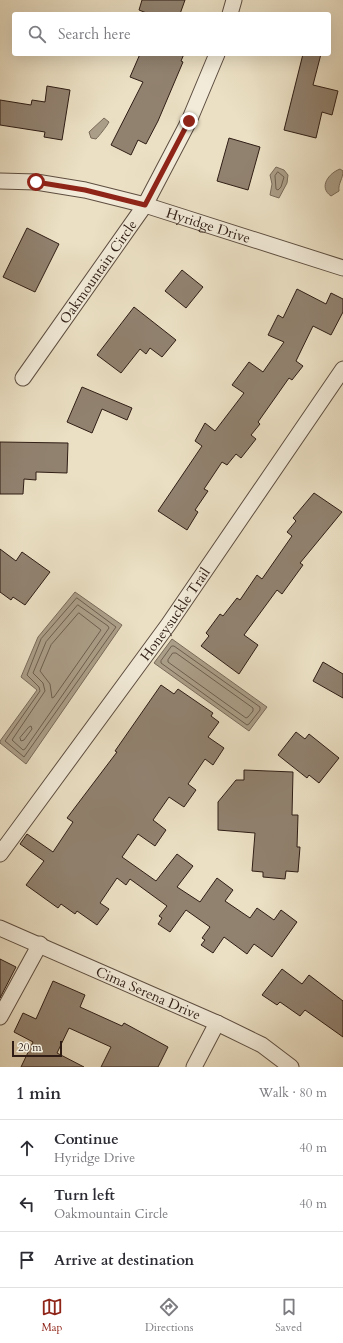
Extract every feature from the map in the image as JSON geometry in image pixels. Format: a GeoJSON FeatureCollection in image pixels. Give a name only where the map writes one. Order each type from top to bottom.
{"type":"FeatureCollection","features":[{"type":"Feature","properties":{"kind":"street"},"geometry":{"type":"LineString","coordinates":[[231,12],[234,0]]}},
{"type":"Feature","properties":{"kind":"street","name":"Oakmountain Circle"},"geometry":{"type":"LineString","coordinates":[[23,378],[145,205],[189,121],[216,56]]}},
{"type":"Feature","properties":{"kind":"street","name":"Hyridge Drive"},"geometry":{"type":"LineString","coordinates":[[0,181],[36,182],[85,190],[145,205],[343,268]]}},
{"type":"Feature","properties":{"kind":"street","name":"Honeysuckle Trail"},"geometry":{"type":"LineString","coordinates":[[0,854],[168,625],[343,369]]}},
{"type":"Feature","properties":{"kind":"street","name":"Cima Serena Drive"},"geometry":{"type":"LineString","coordinates":[[0,928],[40,944],[217,1023],[262,1045],[291,1067]]}},
{"type":"Feature","properties":{"kind":"street"},"geometry":{"type":"LineString","coordinates":[[0,1017],[40,944]]}},
{"type":"Feature","properties":{"kind":"street"},"geometry":{"type":"LineString","coordinates":[[194,1067],[217,1023]]}},
{"type":"Feature","properties":{"kind":"water"},"geometry":{"type":"Polygon","coordinates":[[[104,118],[109,122],[108,124],[96,139],[91,138],[89,132],[104,118]]]}},
{"type":"Feature","properties":{"kind":"water"},"geometry":{"type":"Polygon","coordinates":[[[276,167],[284,170],[288,175],[287,183],[279,198],[270,195],[272,184],[270,175],[276,167]]]}},
{"type":"Feature","properties":{"kind":"water"},"geometry":{"type":"Polygon","coordinates":[[[340,169],[343,171],[339,191],[331,196],[325,189],[326,181],[332,174],[340,169]]]}},
{"type":"Feature","properties":{"kind":"water"},"geometry":{"type":"Polygon","coordinates":[[[75,592],[122,625],[26,764],[0,743],[0,741],[37,690],[21,677],[38,637],[75,592]]]}},
{"type":"Feature","properties":{"kind":"water"},"geometry":{"type":"Polygon","coordinates":[[[172,639],[267,707],[249,731],[154,663],[172,639]]]}},
{"type":"Feature","properties":{"kind":"building"},"geometry":{"type":"Polygon","coordinates":[[[142,0],[185,0],[181,12],[144,12],[139,10],[142,0]]]}},
{"type":"Feature","properties":{"kind":"building"},"geometry":{"type":"Polygon","coordinates":[[[139,56],[183,56],[181,61],[183,62],[158,121],[146,144],[138,140],[131,155],[111,145],[143,82],[130,77],[139,56]]]}},
{"type":"Feature","properties":{"kind":"building"},"geometry":{"type":"Polygon","coordinates":[[[302,56],[320,56],[313,85],[338,91],[332,115],[322,112],[316,138],[284,130],[302,56]]]}},
{"type":"Feature","properties":{"kind":"building"},"geometry":{"type":"Polygon","coordinates":[[[47,86],[70,90],[62,140],[44,137],[45,132],[0,125],[0,100],[31,105],[32,100],[45,102],[47,86]]]}},
{"type":"Feature","properties":{"kind":"building"},"geometry":{"type":"Polygon","coordinates":[[[229,138],[260,147],[248,190],[217,181],[229,138]]]}},
{"type":"Feature","properties":{"kind":"building"},"geometry":{"type":"Polygon","coordinates":[[[27,228],[59,244],[35,292],[3,277],[27,228]]]}},
{"type":"Feature","properties":{"kind":"building"},"geometry":{"type":"Polygon","coordinates":[[[182,270],[203,287],[186,308],[165,291],[182,270]]]}},
{"type":"Feature","properties":{"kind":"building"},"geometry":{"type":"Polygon","coordinates":[[[297,289],[326,304],[331,293],[343,299],[343,312],[331,335],[313,326],[296,361],[303,366],[292,380],[289,378],[258,422],[260,424],[251,435],[256,439],[241,458],[236,454],[227,465],[222,462],[204,489],[208,491],[195,510],[198,512],[187,530],[158,511],[202,446],[195,441],[205,423],[215,431],[244,393],[232,385],[249,362],[263,372],[284,342],[268,335],[278,315],[283,318],[297,289]]]}},
{"type":"Feature","properties":{"kind":"building"},"geometry":{"type":"Polygon","coordinates":[[[134,307],[176,340],[162,357],[150,348],[146,354],[140,349],[121,373],[97,355],[134,307]]]}},
{"type":"Feature","properties":{"kind":"building"},"geometry":{"type":"Polygon","coordinates":[[[82,387],[132,408],[127,420],[102,409],[92,433],[67,422],[82,387]]]}},
{"type":"Feature","properties":{"kind":"building"},"geometry":{"type":"Polygon","coordinates":[[[0,442],[68,443],[67,473],[36,472],[36,480],[24,479],[23,494],[0,494],[0,442]]]}},
{"type":"Feature","properties":{"kind":"building"},"geometry":{"type":"Polygon","coordinates":[[[314,493],[342,512],[300,563],[303,565],[282,594],[277,590],[244,635],[258,645],[239,674],[201,646],[209,636],[206,633],[220,614],[223,616],[237,598],[240,600],[257,575],[262,579],[292,536],[287,532],[296,521],[293,518],[314,493]]]}},
{"type":"Feature","properties":{"kind":"building"},"geometry":{"type":"Polygon","coordinates":[[[0,549],[16,561],[22,552],[50,572],[25,605],[13,597],[11,600],[0,592],[0,549]]]}},
{"type":"Feature","properties":{"kind":"building"},"geometry":{"type":"Polygon","coordinates":[[[323,662],[343,674],[343,698],[313,681],[323,662]]]}},
{"type":"Feature","properties":{"kind":"building"},"geometry":{"type":"Polygon","coordinates":[[[161,685],[174,694],[178,689],[213,713],[211,716],[219,722],[208,737],[224,748],[213,765],[205,759],[188,784],[196,790],[184,807],[169,797],[153,820],[166,830],[155,846],[138,834],[122,857],[156,881],[177,854],[193,866],[177,887],[200,902],[217,878],[233,890],[225,901],[250,918],[257,908],[274,920],[281,910],[297,922],[272,957],[254,944],[247,954],[224,937],[213,953],[201,945],[205,940],[202,938],[210,927],[186,910],[170,932],[158,924],[162,918],[159,916],[167,906],[130,879],[126,885],[117,878],[100,903],[109,909],[97,925],[77,911],[75,914],[61,904],[58,908],[26,885],[44,861],[20,844],[27,834],[53,852],[73,822],[67,818],[117,752],[115,751],[161,685]]]}},
{"type":"Feature","properties":{"kind":"building"},"geometry":{"type":"Polygon","coordinates":[[[296,732],[305,739],[309,734],[339,758],[319,783],[309,775],[307,778],[278,755],[296,732]]]}},
{"type":"Feature","properties":{"kind":"building"},"geometry":{"type":"Polygon","coordinates":[[[244,770],[293,772],[292,815],[298,815],[297,847],[300,847],[298,872],[286,871],[285,879],[263,877],[263,872],[252,871],[255,833],[218,830],[218,802],[236,780],[244,780],[244,770]]]}},
{"type":"Feature","properties":{"kind":"building"},"geometry":{"type":"Polygon","coordinates":[[[0,959],[16,967],[0,998],[0,959]]]}},
{"type":"Feature","properties":{"kind":"building"},"geometry":{"type":"Polygon","coordinates":[[[282,969],[302,984],[309,975],[343,1001],[343,1037],[305,1010],[300,1016],[280,1002],[277,1005],[262,995],[282,969]]]}},
{"type":"Feature","properties":{"kind":"building"},"geometry":{"type":"Polygon","coordinates":[[[53,981],[85,995],[80,1007],[122,1026],[124,1023],[168,1047],[158,1067],[101,1067],[111,1047],[69,1028],[57,1053],[84,1067],[21,1067],[33,1042],[14,1032],[23,1013],[36,1019],[53,981]]]}},
{"type":"Feature","properties":{"kind":"route"},"geometry":{"type":"LineString","coordinates":[[36,182],[85,190],[145,205],[189,121]]}}]}
